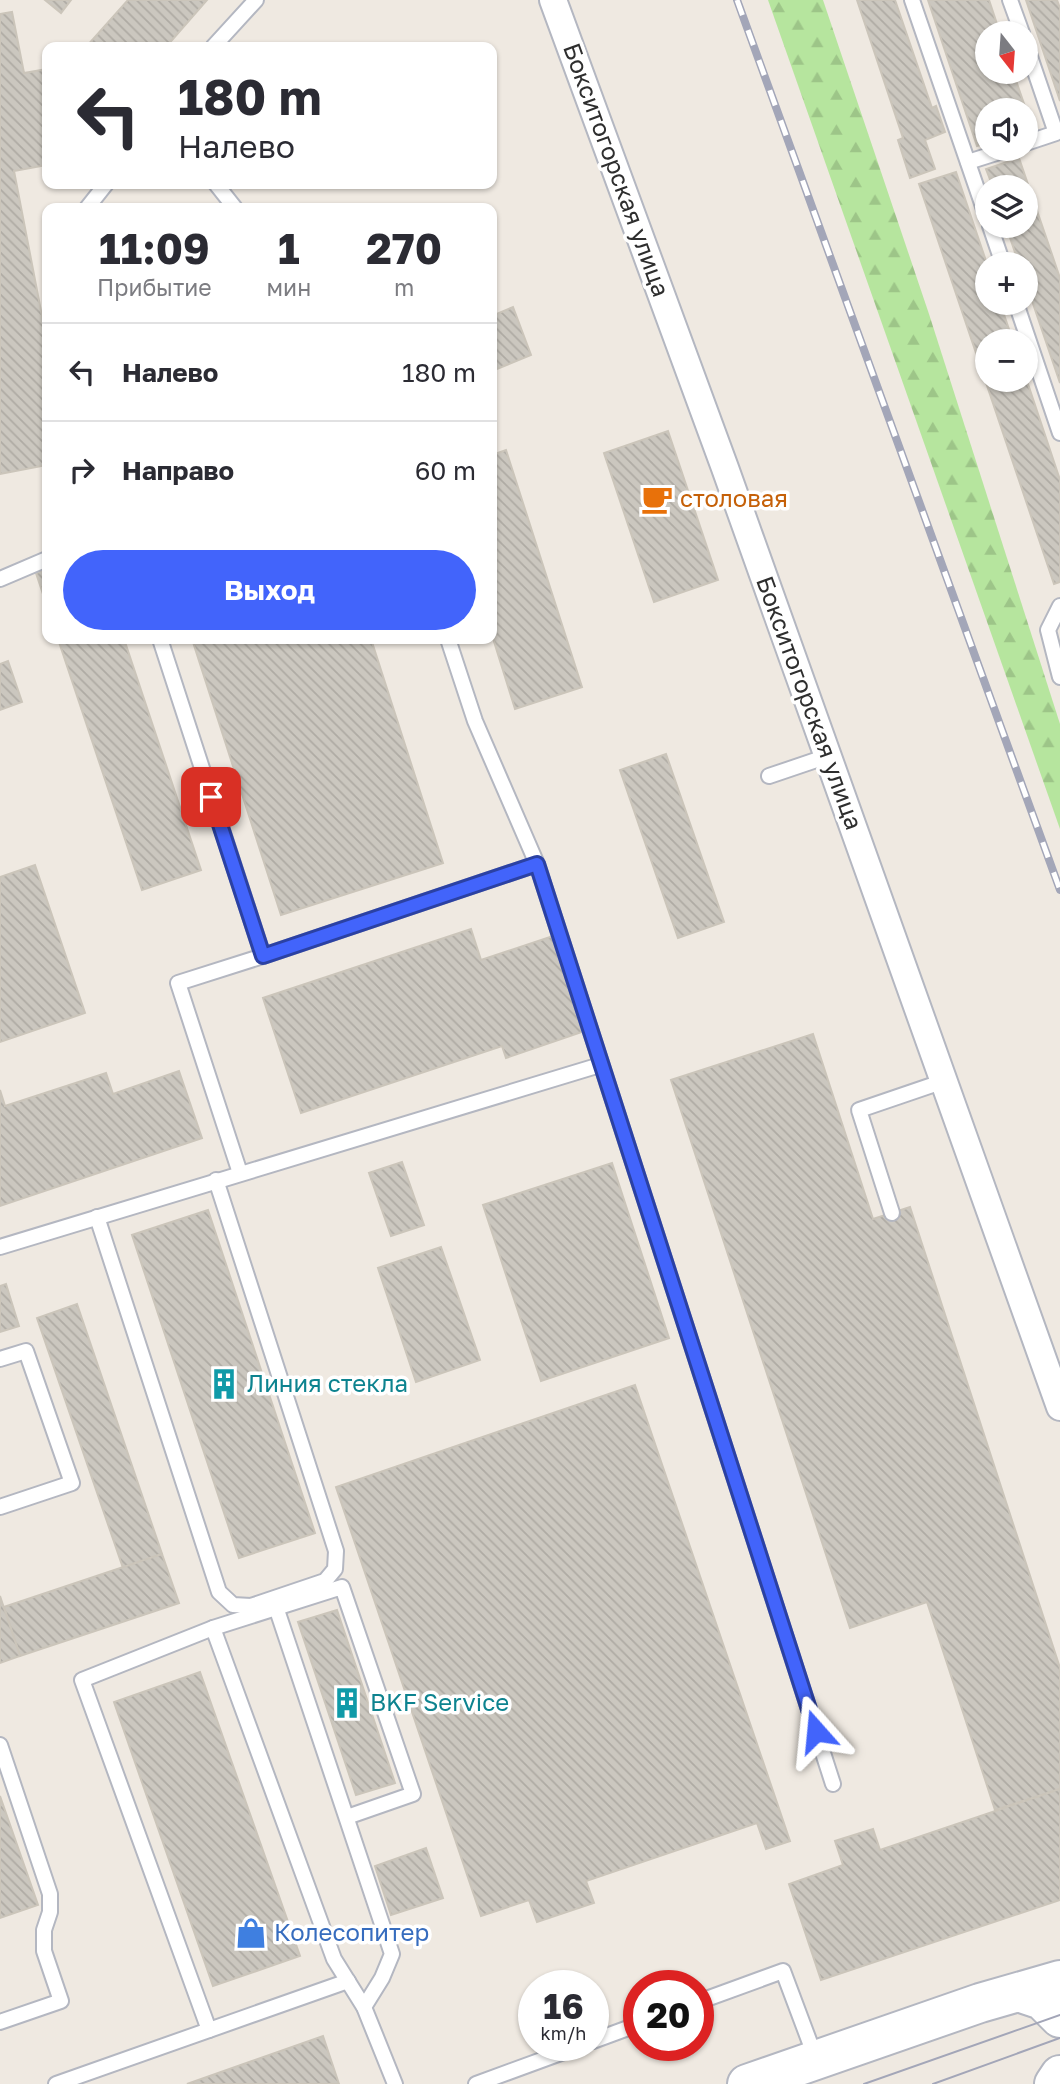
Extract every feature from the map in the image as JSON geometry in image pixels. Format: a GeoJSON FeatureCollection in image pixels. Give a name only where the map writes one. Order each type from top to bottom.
{"type":"FeatureCollection","features":[{"type":"Feature","properties":{"kind":"main road"},"geometry":{"type":"LineString","coordinates":[[747,2084],[979,2003],[1060,1980]]}},
{"type":"Feature","properties":{"kind":"main road"},"geometry":{"type":"LineString","coordinates":[[1021,1993],[1042,2000],[1060,2018]]}},
{"type":"Feature","properties":{"kind":"main road"},"geometry":{"type":"LineString","coordinates":[[1054,2084],[1060,2075]]}},
{"type":"Feature","properties":{"kind":"street","name":"Бокситогорская улица"},"geometry":{"type":"LineString","coordinates":[[553,0],[716,442],[1060,1407]]}},
{"type":"Feature","properties":{"kind":"lane"},"geometry":{"type":"LineString","coordinates":[[218,42],[256,0]]}},
{"type":"Feature","properties":{"kind":"lane"},"geometry":{"type":"LineString","coordinates":[[912,0],[975,183]]}},
{"type":"Feature","properties":{"kind":"lane"},"geometry":{"type":"LineString","coordinates":[[1010,0],[1018,21]]}},
{"type":"Feature","properties":{"kind":"lane"},"geometry":{"type":"LineString","coordinates":[[1038,80],[1056,133],[1038,140]]}},
{"type":"Feature","properties":{"kind":"lane"},"geometry":{"type":"LineString","coordinates":[[968,162],[975,160]]}},
{"type":"Feature","properties":{"kind":"lane"},"geometry":{"type":"LineString","coordinates":[[91,203],[102,189]]}},
{"type":"Feature","properties":{"kind":"lane"},"geometry":{"type":"LineString","coordinates":[[220,189],[231,203]]}},
{"type":"Feature","properties":{"kind":"lane"},"geometry":{"type":"LineString","coordinates":[[1020,315],[1060,433]]}},
{"type":"Feature","properties":{"kind":"lane"},"geometry":{"type":"LineString","coordinates":[[0,579],[42,561]]}},
{"type":"Feature","properties":{"kind":"lane"},"geometry":{"type":"LineString","coordinates":[[1060,606],[1048,630],[1060,677]]}},
{"type":"Feature","properties":{"kind":"lane"},"geometry":{"type":"LineString","coordinates":[[162,644],[263,956]]}},
{"type":"Feature","properties":{"kind":"lane"},"geometry":{"type":"LineString","coordinates":[[450,644],[475,721],[537,864],[833,1784]]}},
{"type":"Feature","properties":{"kind":"lane"},"geometry":{"type":"LineString","coordinates":[[769,776],[828,756]]}},
{"type":"Feature","properties":{"kind":"lane"},"geometry":{"type":"LineString","coordinates":[[240,1173],[178,983],[537,864]]}},
{"type":"Feature","properties":{"kind":"lane"},"geometry":{"type":"LineString","coordinates":[[0,1247],[600,1065]]}},
{"type":"Feature","properties":{"kind":"lane"},"geometry":{"type":"LineString","coordinates":[[892,1213],[859,1110],[944,1081]]}},
{"type":"Feature","properties":{"kind":"lane"},"geometry":{"type":"LineString","coordinates":[[97,1217],[219,1592],[233,1605],[251,1606],[325,1581],[335,1569],[336,1552],[216,1181]]}},
{"type":"Feature","properties":{"kind":"lane"},"geometry":{"type":"LineString","coordinates":[[0,1359],[26,1351],[72,1483],[0,1507]]}},
{"type":"Feature","properties":{"kind":"lane"},"geometry":{"type":"LineString","coordinates":[[209,2030],[82,1680],[213,1628],[342,1587],[413,1794],[346,1817]]}},
{"type":"Feature","properties":{"kind":"lane"},"geometry":{"type":"LineString","coordinates":[[276,1607],[393,1954],[364,2007]]}},
{"type":"Feature","properties":{"kind":"lane"},"geometry":{"type":"LineString","coordinates":[[213,1628],[334,1959],[364,2007],[395,2084]]}},
{"type":"Feature","properties":{"kind":"lane"},"geometry":{"type":"LineString","coordinates":[[0,1745],[50,1895],[50,1912],[44,1930],[44,1951],[61,2001],[0,2022]]}},
{"type":"Feature","properties":{"kind":"lane"},"geometry":{"type":"LineString","coordinates":[[714,1996],[783,1971],[816,2060]]}},
{"type":"Feature","properties":{"kind":"lane"},"geometry":{"type":"LineString","coordinates":[[56,2084],[348,1981]]}},
{"type":"Feature","properties":{"kind":"lane"},"geometry":{"type":"LineString","coordinates":[[476,2084],[539,2061]]}},
{"type":"Feature","properties":{"kind":"green space"},"geometry":{"type":"Polygon","coordinates":[[[768,0],[823,0],[929,314],[1060,724],[1060,829],[768,0]]]}},
{"type":"Feature","properties":{"kind":"building"},"geometry":{"type":"Polygon","coordinates":[[[45,0],[71,0],[61,13],[45,0]]]}},
{"type":"Feature","properties":{"kind":"building"},"geometry":{"type":"Polygon","coordinates":[[[128,0],[207,0],[170,42],[90,42],[128,0]]]}},
{"type":"Feature","properties":{"kind":"building"},"geometry":{"type":"Polygon","coordinates":[[[857,0],[895,0],[932,108],[936,106],[945,132],[925,140],[935,169],[910,178],[898,140],[903,138],[857,0]]]}},
{"type":"Feature","properties":{"kind":"building"},"geometry":{"type":"Polygon","coordinates":[[[928,0],[989,0],[996,21],[975,21],[975,84],[1017,84],[1022,98],[975,98],[975,140],[928,0]]]}},
{"type":"Feature","properties":{"kind":"building"},"geometry":{"type":"Polygon","coordinates":[[[1026,0],[1057,0],[1060,8],[1060,101],[1038,36],[1038,21],[1033,21],[1026,0]]]}},
{"type":"Feature","properties":{"kind":"building"},"geometry":{"type":"Polygon","coordinates":[[[12,12],[24,73],[42,70],[42,166],[14,171],[42,316],[42,466],[0,474],[0,14],[12,12]]]}},
{"type":"Feature","properties":{"kind":"building"},"geometry":{"type":"Polygon","coordinates":[[[1010,161],[1020,161],[1025,175],[988,175],[986,169],[1010,161]]]}},
{"type":"Feature","properties":{"kind":"building"},"geometry":{"type":"Polygon","coordinates":[[[956,172],[975,228],[975,238],[978,238],[983,252],[975,252],[975,315],[1004,315],[1009,329],[975,329],[975,350],[919,184],[956,172]]]}},
{"type":"Feature","properties":{"kind":"building"},"geometry":{"type":"Polygon","coordinates":[[[1038,214],[1060,278],[1060,383],[1037,315],[1038,252],[1015,252],[1010,238],[1038,238],[1038,214]]]}},
{"type":"Feature","properties":{"kind":"building"},"geometry":{"type":"Polygon","coordinates":[[[513,307],[531,355],[497,369],[497,314],[513,307]]]}},
{"type":"Feature","properties":{"kind":"building"},"geometry":{"type":"Polygon","coordinates":[[[989,392],[1031,392],[1060,480],[1060,582],[1054,584],[989,392]]]}},
{"type":"Feature","properties":{"kind":"building"},"geometry":{"type":"Polygon","coordinates":[[[668,431],[718,580],[654,602],[604,453],[668,431]]]}},
{"type":"Feature","properties":{"kind":"building"},"geometry":{"type":"Polygon","coordinates":[[[506,450],[582,687],[515,709],[495,644],[497,644],[497,453],[506,450]]]}},
{"type":"Feature","properties":{"kind":"building"},"geometry":{"type":"Polygon","coordinates":[[[42,571],[42,591],[36,573],[42,571]]]}},
{"type":"Feature","properties":{"kind":"building"},"geometry":{"type":"Polygon","coordinates":[[[60,644],[126,644],[201,870],[142,890],[60,644]]]}},
{"type":"Feature","properties":{"kind":"building"},"geometry":{"type":"Polygon","coordinates":[[[194,644],[373,644],[443,863],[281,915],[194,644]]]}},
{"type":"Feature","properties":{"kind":"building"},"geometry":{"type":"Polygon","coordinates":[[[8,661],[22,702],[0,710],[0,664],[8,661]]]}},
{"type":"Feature","properties":{"kind":"building"},"geometry":{"type":"Polygon","coordinates":[[[666,754],[724,922],[678,938],[620,770],[666,754]]]}},
{"type":"Feature","properties":{"kind":"building"},"geometry":{"type":"Polygon","coordinates":[[[35,865],[85,1013],[0,1042],[0,877],[35,865]]]}},
{"type":"Feature","properties":{"kind":"building"},"geometry":{"type":"Polygon","coordinates":[[[471,929],[481,960],[553,936],[585,1031],[506,1058],[502,1046],[301,1113],[263,998],[471,929]]]}},
{"type":"Feature","properties":{"kind":"building"},"geometry":{"type":"Polygon","coordinates":[[[813,1034],[873,1219],[910,1207],[1060,1668],[1060,1789],[995,1810],[927,1602],[850,1628],[671,1080],[813,1034]]]}},
{"type":"Feature","properties":{"kind":"building"},"geometry":{"type":"Polygon","coordinates":[[[179,1071],[202,1138],[0,1206],[0,1090],[5,1106],[106,1073],[113,1094],[179,1071]]]}},
{"type":"Feature","properties":{"kind":"building"},"geometry":{"type":"Polygon","coordinates":[[[402,1162],[424,1225],[391,1236],[369,1173],[402,1162]]]}},
{"type":"Feature","properties":{"kind":"building"},"geometry":{"type":"Polygon","coordinates":[[[612,1163],[669,1338],[541,1381],[483,1205],[612,1163]]]}},
{"type":"Feature","properties":{"kind":"building","name":"Линия стекла"},"geometry":{"type":"Polygon","coordinates":[[[208,1210],[315,1533],[239,1558],[132,1235],[208,1210]]]}},
{"type":"Feature","properties":{"kind":"building"},"geometry":{"type":"Polygon","coordinates":[[[441,1247],[480,1360],[416,1382],[378,1268],[441,1247]]]}},
{"type":"Feature","properties":{"kind":"building"},"geometry":{"type":"Polygon","coordinates":[[[6,1284],[19,1326],[0,1332],[0,1286],[6,1284]]]}},
{"type":"Feature","properties":{"kind":"building"},"geometry":{"type":"Polygon","coordinates":[[[77,1304],[162,1554],[123,1568],[37,1318],[77,1304]]]}},
{"type":"Feature","properties":{"kind":"building"},"geometry":{"type":"Polygon","coordinates":[[[635,1385],[790,1841],[766,1849],[757,1823],[586,1881],[594,1903],[537,1922],[529,1900],[481,1916],[336,1487],[635,1385]]]}},
{"type":"Feature","properties":{"kind":"building"},"geometry":{"type":"Polygon","coordinates":[[[162,1554],[179,1603],[20,1656],[4,1607],[162,1554]]]}},
{"type":"Feature","properties":{"kind":"building"},"geometry":{"type":"Polygon","coordinates":[[[0,1596],[20,1656],[0,1663],[0,1596]]]}},
{"type":"Feature","properties":{"kind":"building","name":"BKF Service"},"geometry":{"type":"Polygon","coordinates":[[[337,1610],[395,1783],[356,1795],[298,1622],[337,1610]]]}},
{"type":"Feature","properties":{"kind":"building"},"geometry":{"type":"Polygon","coordinates":[[[200,1672],[300,1956],[213,1986],[114,1702],[200,1672]]]}},
{"type":"Feature","properties":{"kind":"building"},"geometry":{"type":"Polygon","coordinates":[[[1060,1789],[1060,1900],[821,1980],[789,1884],[843,1865],[835,1841],[873,1829],[880,1850],[1060,1789]]]}},
{"type":"Feature","properties":{"kind":"building"},"geometry":{"type":"Polygon","coordinates":[[[0,1796],[38,1905],[0,1918],[0,1796]]]}},
{"type":"Feature","properties":{"kind":"building"},"geometry":{"type":"Polygon","coordinates":[[[426,1848],[443,1898],[391,1915],[375,1866],[426,1848]]]}},
{"type":"Feature","properties":{"kind":"building"},"geometry":{"type":"Polygon","coordinates":[[[323,2036],[339,2084],[187,2084],[323,2036]]]}},
{"type":"Feature","properties":{"kind":"tram line"},"geometry":{"type":"LineString","coordinates":[[864,2084],[1060,2015]]}},
{"type":"Feature","properties":{"kind":"tram line"},"geometry":{"type":"LineString","coordinates":[[933,2084],[1060,2038]]}},
{"type":"Feature","properties":{"kind":"railway"},"geometry":{"type":"LineString","coordinates":[[737,0],[1060,890]]}},
{"type":"Feature","properties":{"kind":"place","name":"столовая"},"geometry":{"type":"Point","coordinates":[657,499]}},
{"type":"Feature","properties":{"kind":"place","name":"Линия стекла"},"geometry":{"type":"Point","coordinates":[224,1384]}},
{"type":"Feature","properties":{"kind":"place","name":"BKF Service"},"geometry":{"type":"Point","coordinates":[347,1703]}},
{"type":"Feature","properties":{"kind":"place","name":"Колесопитер"},"geometry":{"type":"Point","coordinates":[251,1933]}},
{"type":"Feature","properties":{"kind":"route"},"geometry":{"type":"LineString","coordinates":[[211,797],[263,956],[537,864],[816,1731]]}}]}
